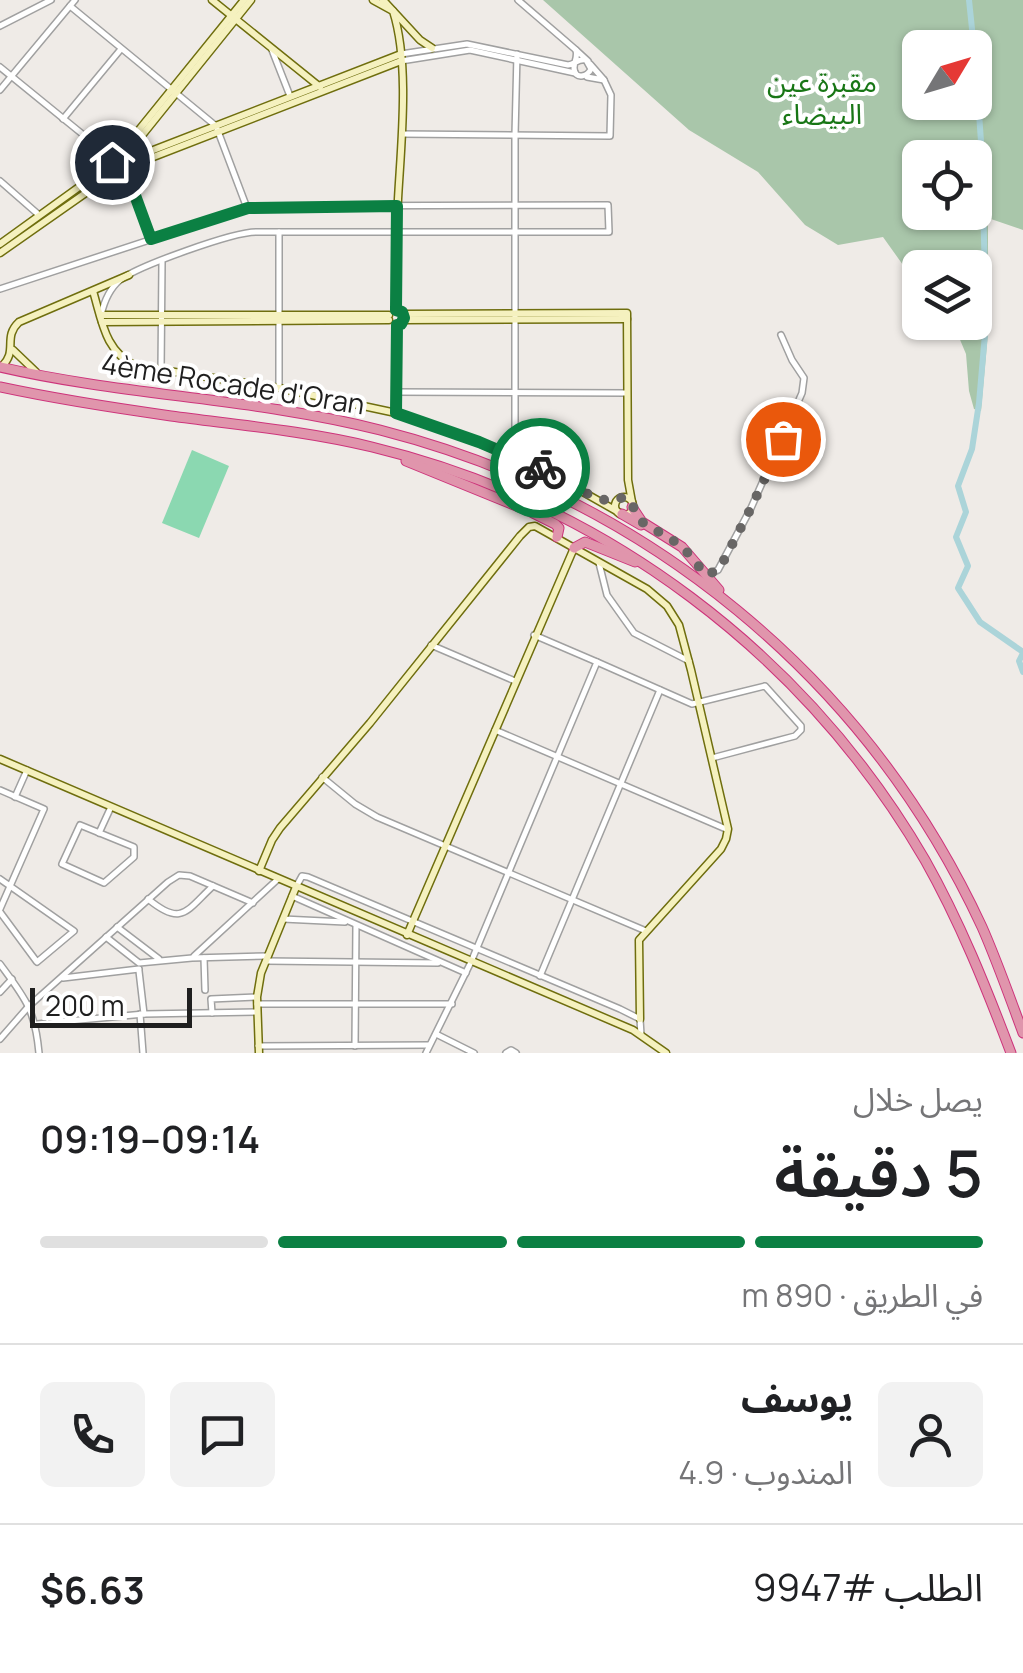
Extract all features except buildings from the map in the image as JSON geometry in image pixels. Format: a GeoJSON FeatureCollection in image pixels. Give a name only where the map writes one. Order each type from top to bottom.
{"type":"FeatureCollection","features":[{"type":"Feature","properties":{"kind":"highway","name":"4ème Rocade d'Oran"},"geometry":{"type":"LineString","coordinates":[[0,367],[111,388],[282,411],[377,429],[439,447],[575,502],[683,567],[773,640],[866,740],[946,859],[983,930],[1023,1033]]}},
{"type":"Feature","properties":{"kind":"highway","name":"4ème Rocade d'Oran"},"geometry":{"type":"LineString","coordinates":[[0,387],[169,416],[303,433],[376,448],[458,472],[514,494],[604,538],[655,570],[761,654],[855,756],[938,883],[976,962],[1011,1053]]}},
{"type":"Feature","properties":{"kind":"highway"},"geometry":{"type":"LineString","coordinates":[[376,448],[531,512],[555,524],[557,537]]}},
{"type":"Feature","properties":{"kind":"highway"},"geometry":{"type":"LineString","coordinates":[[632,505],[642,522],[682,546],[734,607]]}},
{"type":"Feature","properties":{"kind":"highway"},"geometry":{"type":"LineString","coordinates":[[621,514],[668,541],[661,546],[635,536]]}},
{"type":"Feature","properties":{"kind":"highway"},"geometry":{"type":"LineString","coordinates":[[574,548],[582,542],[591,544],[655,570]]}},
{"type":"Feature","properties":{"kind":"street"},"geometry":{"type":"LineString","coordinates":[[0,26],[50,0]]}},
{"type":"Feature","properties":{"kind":"street"},"geometry":{"type":"LineString","coordinates":[[212,0],[320,88]]}},
{"type":"Feature","properties":{"kind":"street"},"geometry":{"type":"LineString","coordinates":[[0,254],[119,163],[248,0]]}},
{"type":"Feature","properties":{"kind":"street"},"geometry":{"type":"LineString","coordinates":[[374,0],[386,3],[432,48]]}},
{"type":"Feature","properties":{"kind":"street"},"geometry":{"type":"LineString","coordinates":[[402,134],[610,136],[611,95],[604,80],[518,0]]}},
{"type":"Feature","properties":{"kind":"street"},"geometry":{"type":"LineString","coordinates":[[0,90],[72,3],[217,129],[248,208]]}},
{"type":"Feature","properties":{"kind":"street"},"geometry":{"type":"LineString","coordinates":[[393,11],[400,36],[402,134],[397,206],[396,413]]}},
{"type":"Feature","properties":{"kind":"street"},"geometry":{"type":"LineString","coordinates":[[119,163],[432,48],[467,44],[604,80]]}},
{"type":"Feature","properties":{"kind":"street"},"geometry":{"type":"LineString","coordinates":[[271,47],[290,96]]}},
{"type":"Feature","properties":{"kind":"street"},"geometry":{"type":"LineString","coordinates":[[63,119],[121,49]]}},
{"type":"Feature","properties":{"kind":"street"},"geometry":{"type":"LineString","coordinates":[[401,57],[461,50],[568,65],[581,59],[589,62]]}},
{"type":"Feature","properties":{"kind":"street"},"geometry":{"type":"LineString","coordinates":[[576,50],[574,71],[581,76]]}},
{"type":"Feature","properties":{"kind":"street"},"geometry":{"type":"LineString","coordinates":[[514,457],[516,57]]}},
{"type":"Feature","properties":{"kind":"street"},"geometry":{"type":"LineString","coordinates":[[581,76],[590,71],[589,62]]}},
{"type":"Feature","properties":{"kind":"street"},"geometry":{"type":"LineString","coordinates":[[0,67],[119,163],[151,239]]}},
{"type":"Feature","properties":{"kind":"street"},"geometry":{"type":"LineString","coordinates":[[217,129],[290,96],[320,88]]}},
{"type":"Feature","properties":{"kind":"street"},"geometry":{"type":"LineString","coordinates":[[0,181],[42,219]]}},
{"type":"Feature","properties":{"kind":"street"},"geometry":{"type":"LineString","coordinates":[[0,289],[248,208],[608,205],[610,232],[236,234],[129,274],[19,322],[10,333],[12,349],[8,359],[0,367]]}},
{"type":"Feature","properties":{"kind":"street"},"geometry":{"type":"LineString","coordinates":[[0,244],[42,219]]}},
{"type":"Feature","properties":{"kind":"street"},"geometry":{"type":"LineString","coordinates":[[279,232],[279,388]]}},
{"type":"Feature","properties":{"kind":"street"},"geometry":{"type":"LineString","coordinates":[[162,262],[162,370]]}},
{"type":"Feature","properties":{"kind":"street"},"geometry":{"type":"LineString","coordinates":[[102,318],[113,287],[129,274]]}},
{"type":"Feature","properties":{"kind":"street"},"geometry":{"type":"LineString","coordinates":[[93,291],[108,340],[119,356],[136,366],[279,388],[396,413],[514,457],[621,514],[630,512],[627,316],[102,318]]}},
{"type":"Feature","properties":{"kind":"street"},"geometry":{"type":"LineString","coordinates":[[706,575],[718,570],[744,522],[802,392],[804,378],[781,335]]}},
{"type":"Feature","properties":{"kind":"street"},"geometry":{"type":"LineString","coordinates":[[12,349],[40,376]]}},
{"type":"Feature","properties":{"kind":"street"},"geometry":{"type":"LineString","coordinates":[[396,392],[627,392]]}},
{"type":"Feature","properties":{"kind":"street"},"geometry":{"type":"LineString","coordinates":[[621,514],[616,509],[628,480]]}},
{"type":"Feature","properties":{"kind":"street"},"geometry":{"type":"LineString","coordinates":[[597,499],[626,497],[632,505]]}},
{"type":"Feature","properties":{"kind":"street"},"geometry":{"type":"LineString","coordinates":[[259,871],[272,840],[322,777],[525,530],[535,526],[647,589],[667,606],[678,625],[689,661],[728,830],[721,849],[638,944],[641,1035]]}},
{"type":"Feature","properties":{"kind":"street"},"geometry":{"type":"LineString","coordinates":[[406,935],[574,548]]}},
{"type":"Feature","properties":{"kind":"street"},"geometry":{"type":"LineString","coordinates":[[599,563],[609,599],[634,633],[689,661]]}},
{"type":"Feature","properties":{"kind":"street"},"geometry":{"type":"LineString","coordinates":[[534,636],[682,702],[698,704],[765,686],[801,726],[794,736],[710,758]]}},
{"type":"Feature","properties":{"kind":"street"},"geometry":{"type":"LineString","coordinates":[[431,645],[515,681]]}},
{"type":"Feature","properties":{"kind":"street"},"geometry":{"type":"LineString","coordinates":[[426,1053],[471,962],[597,662]]}},
{"type":"Feature","properties":{"kind":"street"},"geometry":{"type":"LineString","coordinates":[[540,976],[660,690]]}},
{"type":"Feature","properties":{"kind":"street"},"geometry":{"type":"LineString","coordinates":[[495,730],[728,830]]}},
{"type":"Feature","properties":{"kind":"street"},"geometry":{"type":"LineString","coordinates":[[0,759],[641,1035],[666,1053]]}},
{"type":"Feature","properties":{"kind":"street"},"geometry":{"type":"LineString","coordinates":[[15,797],[27,770]]}},
{"type":"Feature","properties":{"kind":"street"},"geometry":{"type":"LineString","coordinates":[[322,777],[367,812],[646,931]]}},
{"type":"Feature","properties":{"kind":"street"},"geometry":{"type":"LineString","coordinates":[[0,790],[44,809],[10,886],[0,910],[37,962],[74,932],[10,886],[0,879]]}},
{"type":"Feature","properties":{"kind":"street"},"geometry":{"type":"LineString","coordinates":[[99,833],[110,807]]}},
{"type":"Feature","properties":{"kind":"street"},"geometry":{"type":"LineString","coordinates":[[80,825],[99,833],[134,848],[134,857],[104,883],[62,864],[80,825]]}},
{"type":"Feature","properties":{"kind":"street"},"geometry":{"type":"LineString","coordinates":[[0,1039],[29,1006],[179,875],[253,903]]}},
{"type":"Feature","properties":{"kind":"street"},"geometry":{"type":"LineString","coordinates":[[429,1045],[258,1050],[260,974],[302,876],[640,1019]]}},
{"type":"Feature","properties":{"kind":"street"},"geometry":{"type":"LineString","coordinates":[[192,958],[278,879]]}},
{"type":"Feature","properties":{"kind":"street"},"geometry":{"type":"LineString","coordinates":[[148,899],[166,914],[175,915],[184,912],[213,886]]}},
{"type":"Feature","properties":{"kind":"street"},"geometry":{"type":"LineString","coordinates":[[292,896],[466,973]]}},
{"type":"Feature","properties":{"kind":"street"},"geometry":{"type":"LineString","coordinates":[[283,919],[352,923]]}},
{"type":"Feature","properties":{"kind":"street"},"geometry":{"type":"LineString","coordinates":[[352,923],[356,962],[355,1046]]}},
{"type":"Feature","properties":{"kind":"street"},"geometry":{"type":"LineString","coordinates":[[117,927],[161,961]]}},
{"type":"Feature","properties":{"kind":"street"},"geometry":{"type":"LineString","coordinates":[[106,937],[139,966],[143,1053]]}},
{"type":"Feature","properties":{"kind":"street"},"geometry":{"type":"LineString","coordinates":[[60,978],[192,958],[443,963]]}},
{"type":"Feature","properties":{"kind":"street"},"geometry":{"type":"LineString","coordinates":[[204,958],[205,990]]}},
{"type":"Feature","properties":{"kind":"street"},"geometry":{"type":"LineString","coordinates":[[0,964],[29,1006],[36,1024],[39,1053]]}},
{"type":"Feature","properties":{"kind":"street"},"geometry":{"type":"LineString","coordinates":[[0,992],[12,980]]}},
{"type":"Feature","properties":{"kind":"street"},"geometry":{"type":"LineString","coordinates":[[212,1013],[210,1000],[257,1005],[452,1004]]}},
{"type":"Feature","properties":{"kind":"street"},"geometry":{"type":"LineString","coordinates":[[36,1024],[142,1014],[212,1013],[257,1005]]}},
{"type":"Feature","properties":{"kind":"street"},"geometry":{"type":"LineString","coordinates":[[436,1034],[474,1053]]}},
{"type":"Feature","properties":{"kind":"street"},"geometry":{"type":"LineString","coordinates":[[506,1053],[516,1053]]}},
{"type":"Feature","properties":{"kind":"green space","name":"مقبرة عين البيضاء"},"geometry":{"type":"Polygon","coordinates":[[[543,0],[1023,0],[1023,230],[992,219],[992,140],[902,140],[902,230],[988,230],[988,250],[902,250],[902,264],[883,237],[838,245],[805,225],[758,172],[689,130],[543,0]]]}},
{"type":"Feature","properties":{"kind":"green space","name":"مقبرة عين البيضاء"},"geometry":{"type":"Polygon","coordinates":[[[960,340],[987,340],[981,411],[974,409],[969,391],[966,354],[960,340]]]}},
{"type":"Feature","properties":{"kind":"green space"},"geometry":{"type":"Polygon","coordinates":[[[192,450],[229,466],[199,538],[162,523],[192,450]]]}},
{"type":"Feature","properties":{"kind":"waterway"},"geometry":{"type":"LineString","coordinates":[[969,0],[972,30]]}},
{"type":"Feature","properties":{"kind":"waterway"},"geometry":{"type":"LineString","coordinates":[[979,120],[986,322],[972,449],[958,486],[966,512],[956,537],[968,566],[958,588],[980,622],[1023,652]]}},
{"type":"Feature","properties":{"kind":"waterway"},"geometry":{"type":"LineString","coordinates":[[1023,653],[1019,661],[1023,672]]}},
{"type":"Feature","properties":{"kind":"way so far"},"geometry":{"type":"LineString","coordinates":[[540,468],[597,499],[628,498],[642,522],[682,546],[706,575],[722,564],[783,439]]}},
{"type":"Feature","properties":{"kind":"route"},"geometry":{"type":"LineString","coordinates":[[112,162],[116,171],[125,168],[151,239],[248,208],[397,206],[396,310],[404,318],[397,325],[396,413],[540,468]]}}]}
